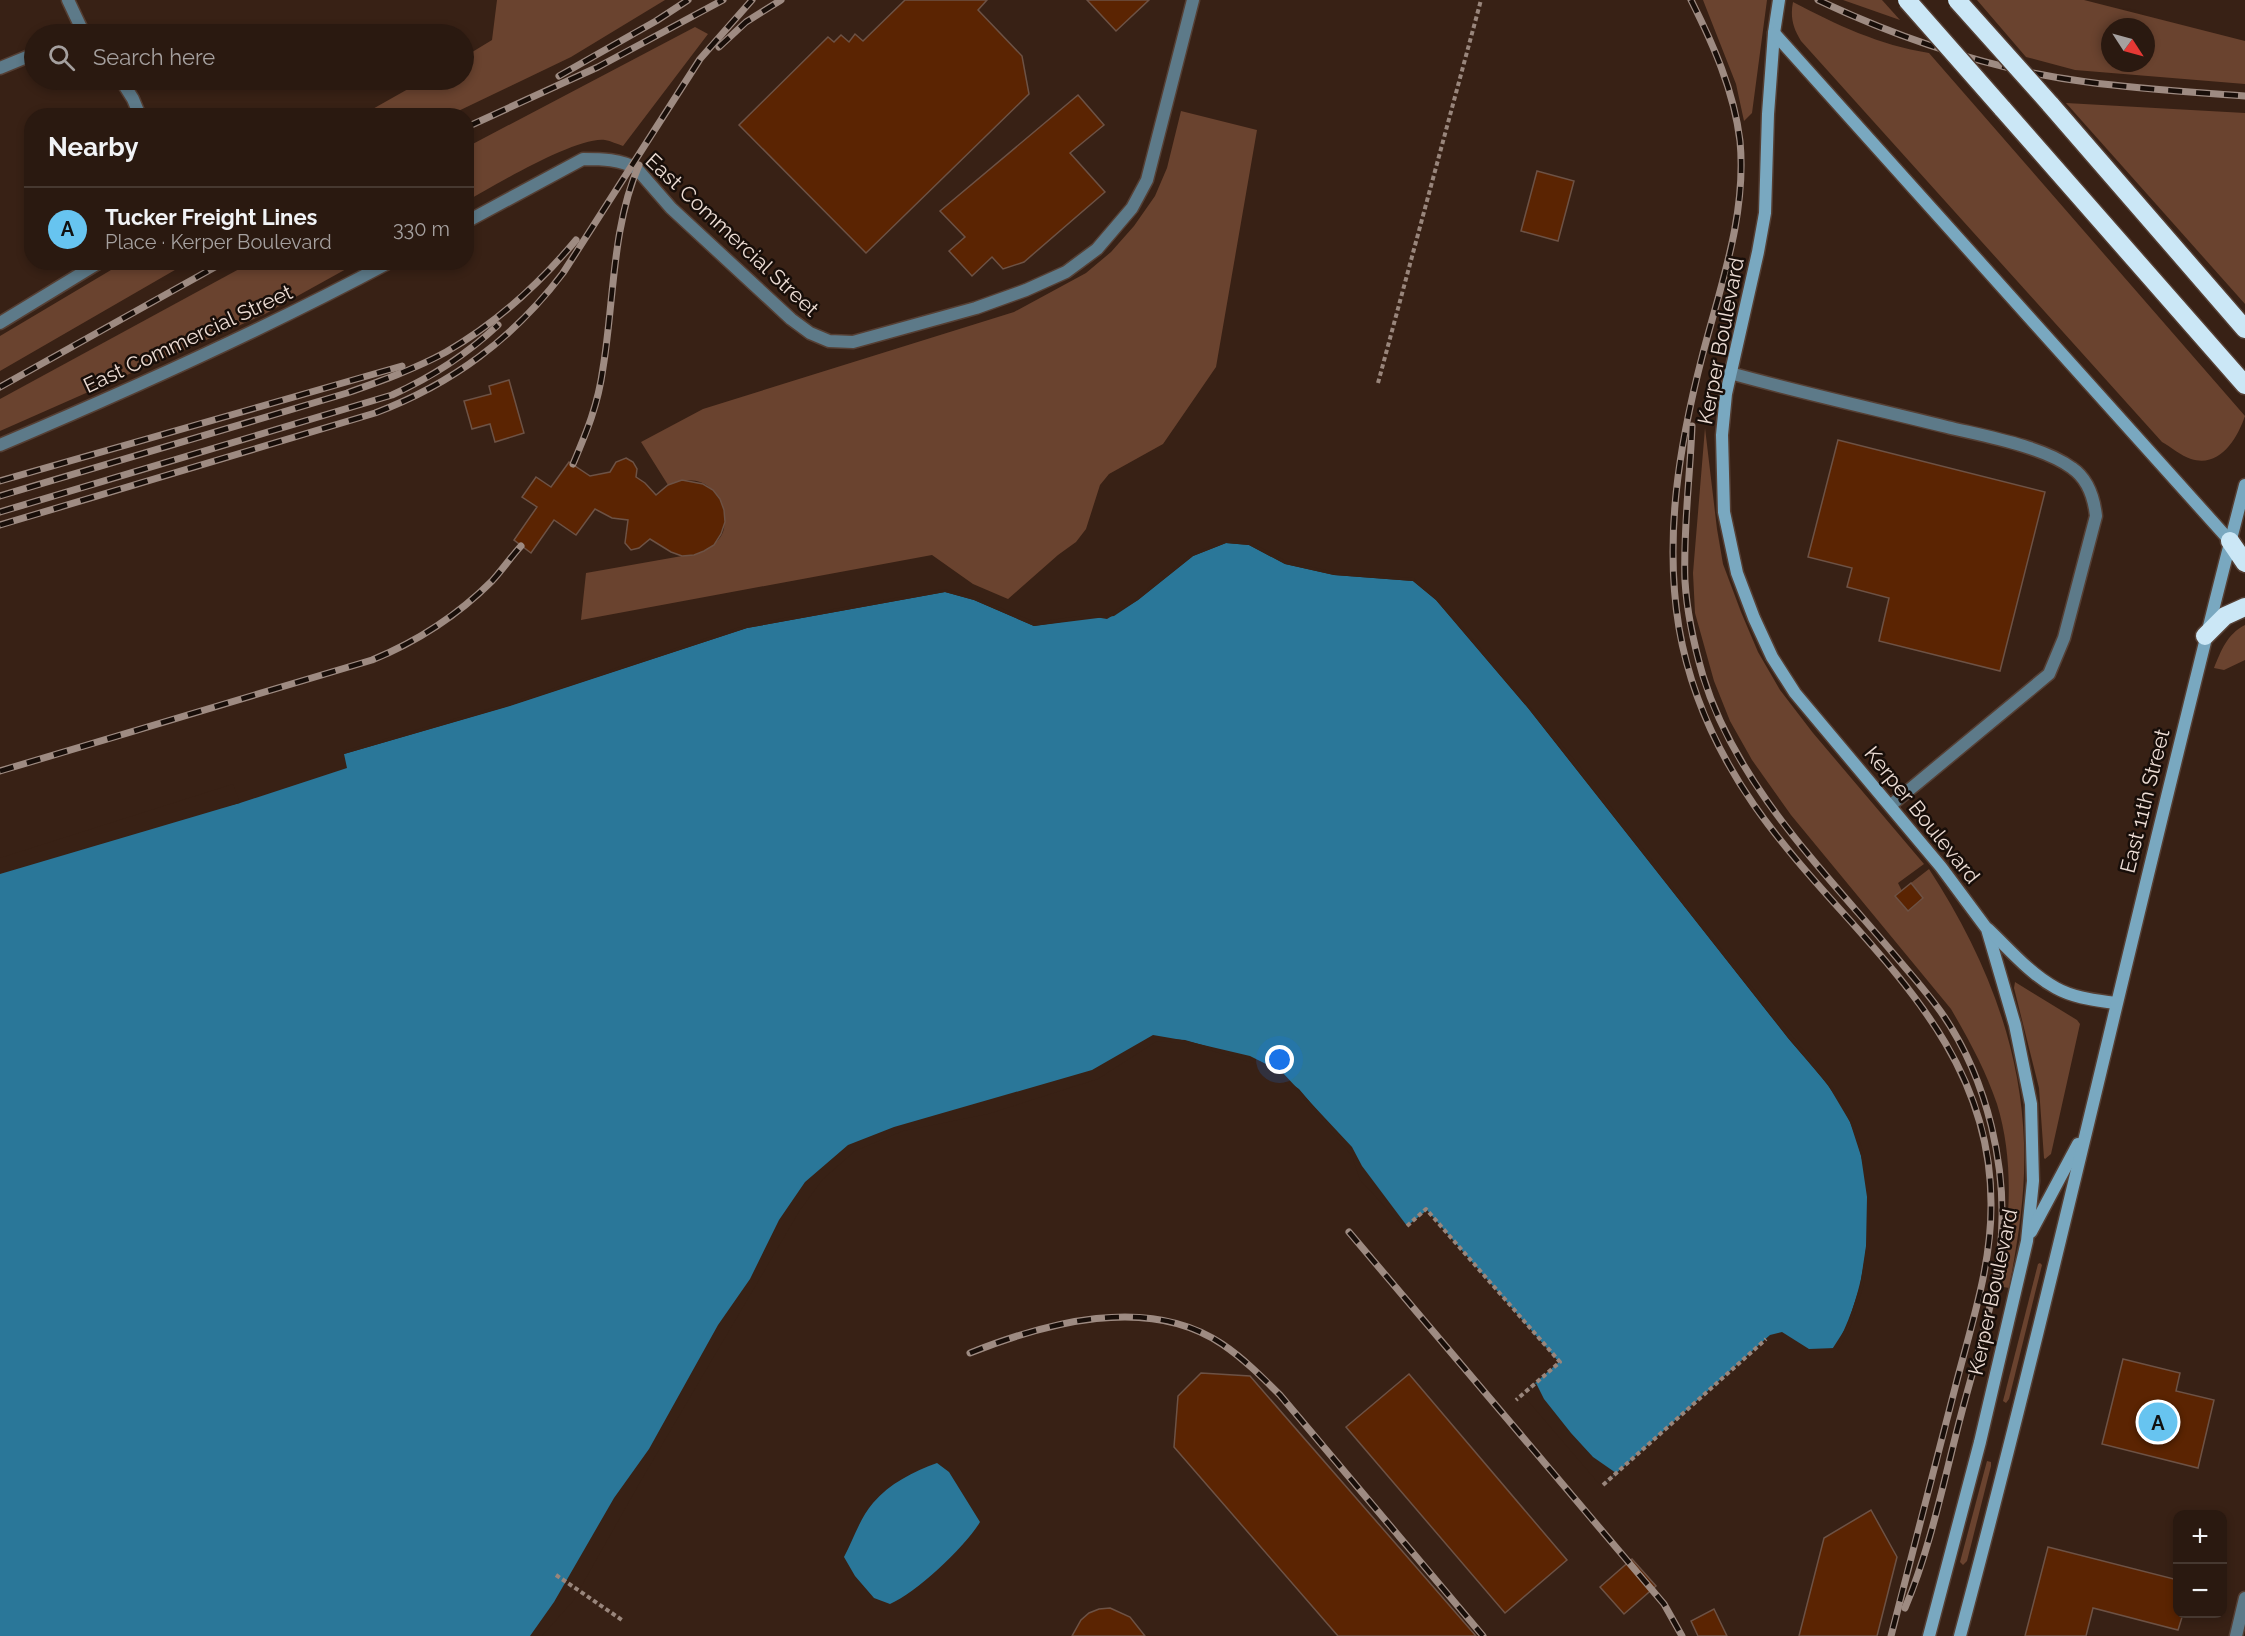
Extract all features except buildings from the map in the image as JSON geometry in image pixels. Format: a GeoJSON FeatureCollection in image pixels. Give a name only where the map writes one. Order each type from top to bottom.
{"type":"FeatureCollection","features":[{"type":"Feature","properties":{"kind":"highway"},"geometry":{"type":"LineString","coordinates":[[1907,0],[2245,385]]}},
{"type":"Feature","properties":{"kind":"highway"},"geometry":{"type":"LineString","coordinates":[[1958,0],[2245,329]]}},
{"type":"Feature","properties":{"kind":"highway"},"geometry":{"type":"LineString","coordinates":[[2230,542],[2245,563]]}},
{"type":"Feature","properties":{"kind":"highway"},"geometry":{"type":"LineString","coordinates":[[2205,636],[2225,616],[2245,607]]}},
{"type":"Feature","properties":{"kind":"main road","name":"Kerper Boulevard"},"geometry":{"type":"LineString","coordinates":[[1779,0],[1774,33],[1768,114],[1765,213],[1731,373],[1722,435],[1724,512],[1737,573],[1772,657],[1795,693],[1941,867],[1987,928],[2015,1025],[2031,1104],[2033,1181],[2027,1241],[1980,1442],[1929,1636]]}},
{"type":"Feature","properties":{"kind":"main road"},"geometry":{"type":"LineString","coordinates":[[1774,33],[2230,542]]}},
{"type":"Feature","properties":{"kind":"main road","name":"East 11th Street"},"geometry":{"type":"LineString","coordinates":[[2087,1127],[2205,636],[2245,485]]}},
{"type":"Feature","properties":{"kind":"main road"},"geometry":{"type":"LineString","coordinates":[[1987,928],[2022,961],[2055,987],[2082,997],[2115,1003]]}},
{"type":"Feature","properties":{"kind":"main road"},"geometry":{"type":"LineString","coordinates":[[2027,1241],[2087,1127]]}},
{"type":"Feature","properties":{"kind":"main road"},"geometry":{"type":"LineString","coordinates":[[1960,1636],[2009,1448],[2087,1127]]}},
{"type":"Feature","properties":{"kind":"street"},"geometry":{"type":"LineString","coordinates":[[68,0],[78,24]]}},
{"type":"Feature","properties":{"kind":"street","name":"East Commercial Street"},"geometry":{"type":"LineString","coordinates":[[474,218],[583,159],[603,159],[637,169],[671,208],[791,320],[810,333],[829,341],[853,342],[976,308],[1026,290],[1066,272],[1097,249],[1132,208],[1147,180],[1193,0]]}},
{"type":"Feature","properties":{"kind":"street"},"geometry":{"type":"LineString","coordinates":[[0,68],[24,58]]}},
{"type":"Feature","properties":{"kind":"street"},"geometry":{"type":"LineString","coordinates":[[128,90],[137,108]]}},
{"type":"Feature","properties":{"kind":"street"},"geometry":{"type":"LineString","coordinates":[[0,323],[87,270]]}},
{"type":"Feature","properties":{"kind":"street","name":"East Commercial Street"},"geometry":{"type":"LineString","coordinates":[[0,445],[139,386],[247,335],[374,270]]}},
{"type":"Feature","properties":{"kind":"street"},"geometry":{"type":"LineString","coordinates":[[1731,373],[1985,436],[2053,456],[2074,470],[2086,483],[2093,498],[2096,516],[2064,638],[2049,674],[1890,805]]}},
{"type":"Feature","properties":{"kind":"street"},"geometry":{"type":"LineString","coordinates":[[2235,1636],[2245,1598]]}},
{"type":"Feature","properties":{"kind":"path"},"geometry":{"type":"LineString","coordinates":[[1378,383],[1482,0]]}},
{"type":"Feature","properties":{"kind":"path"},"geometry":{"type":"LineString","coordinates":[[1407,1226],[1426,1209],[1560,1362],[1516,1400]]}},
{"type":"Feature","properties":{"kind":"path"},"geometry":{"type":"LineString","coordinates":[[1603,1485],[1766,1339]]}},
{"type":"Feature","properties":{"kind":"path"},"geometry":{"type":"LineString","coordinates":[[556,1575],[622,1620]]}},
{"type":"Feature","properties":{"kind":"shaded area"},"geometry":{"type":"Polygon","coordinates":[[[497,0],[665,0],[571,57],[465,108],[374,108],[406,90],[474,90],[474,51],[492,40],[497,0]]]}},
{"type":"Feature","properties":{"kind":"shaded area"},"geometry":{"type":"Polygon","coordinates":[[[1703,0],[1767,0],[1752,113],[1744,121],[1736,84],[1703,0]]]}},
{"type":"Feature","properties":{"kind":"shaded area"},"geometry":{"type":"Polygon","coordinates":[[[1843,0],[1882,0],[1900,20],[1843,0]]]}},
{"type":"Feature","properties":{"kind":"shaded area"},"geometry":{"type":"Polygon","coordinates":[[[1977,0],[2084,0],[2155,18],[2101,18],[2101,72],[2155,72],[2155,18],[2245,41],[2245,84],[2075,70],[2026,57],[1977,0]]]}},
{"type":"Feature","properties":{"kind":"shaded area"},"geometry":{"type":"Polygon","coordinates":[[[1793,2],[1859,33],[1893,45],[1929,53],[2245,416],[2237,434],[2226,449],[2211,459],[2201,461],[2187,458],[2162,442],[1801,41],[1793,22],[1793,2]]]}},
{"type":"Feature","properties":{"kind":"shaded area"},"geometry":{"type":"Polygon","coordinates":[[[695,27],[708,34],[623,146],[605,140],[575,146],[535,163],[474,197],[474,143],[695,27]]]}},
{"type":"Feature","properties":{"kind":"shaded area"},"geometry":{"type":"Polygon","coordinates":[[[2066,103],[2245,113],[2245,304],[2066,103]]]}},
{"type":"Feature","properties":{"kind":"shaded area"},"geometry":{"type":"Polygon","coordinates":[[[1181,111],[1257,130],[1216,367],[1163,444],[1109,474],[1100,485],[1086,529],[1076,542],[1008,599],[973,584],[932,555],[581,620],[586,573],[697,553],[711,546],[722,535],[724,520],[712,490],[702,483],[691,480],[668,485],[641,442],[703,409],[1014,312],[1086,273],[1111,252],[1134,226],[1155,196],[1167,168],[1181,111]]]}},
{"type":"Feature","properties":{"kind":"shaded area"},"geometry":{"type":"Polygon","coordinates":[[[111,270],[175,270],[0,371],[0,336],[111,270]]]}},
{"type":"Feature","properties":{"kind":"shaded area"},"geometry":{"type":"Polygon","coordinates":[[[237,270],[344,270],[265,314],[0,431],[0,399],[237,270]]]}},
{"type":"Feature","properties":{"kind":"shaded area"},"geometry":{"type":"Polygon","coordinates":[[[1705,428],[1723,564],[1758,652],[1780,690],[1813,733],[1924,864],[1898,883],[1902,891],[1896,896],[1908,911],[1923,898],[1911,883],[1929,869],[1966,933],[1996,1000],[2015,1070],[2024,1143],[2023,1198],[2009,1288],[1998,1286],[2009,1195],[2003,1126],[1997,1104],[1977,1056],[1951,1009],[1791,815],[1752,760],[1730,721],[1714,681],[1695,613],[1693,573],[1705,428]]]}},
{"type":"Feature","properties":{"kind":"shaded area"},"geometry":{"type":"Polygon","coordinates":[[[2245,625],[2245,660],[2224,670],[2214,668],[2229,638],[2245,625]]]}},
{"type":"Feature","properties":{"kind":"shaded area"},"geometry":{"type":"Polygon","coordinates":[[[2015,982],[2080,1024],[2051,1154],[2045,1159],[2039,1088],[2014,988],[2015,982]]]}},
{"type":"Feature","properties":{"kind":"shaded area"},"geometry":{"type":"Polygon","coordinates":[[[2040,1263],[2042,1265],[2009,1399],[2006,1403],[2003,1401],[2040,1263]]]}},
{"type":"Feature","properties":{"kind":"shaded area"},"geometry":{"type":"Polygon","coordinates":[[[1987,1461],[1991,1462],[1991,1466],[1967,1561],[1963,1565],[1960,1562],[1987,1461]]]}},
{"type":"Feature","properties":{"kind":"water"},"geometry":{"type":"Polygon","coordinates":[[[1226,543],[1249,545],[1285,564],[1334,575],[1413,581],[1436,600],[1528,708],[1830,1088],[1850,1122],[1859,1149],[1868,1207],[1867,1237],[1857,1295],[1835,1348],[1809,1349],[1782,1332],[1770,1335],[1603,1485],[1525,1392],[1559,1362],[1427,1210],[1407,1226],[1363,1178],[1354,1154],[1299,1089],[1261,1062],[1185,1040],[1157,1038],[1097,1076],[902,1129],[853,1148],[821,1177],[798,1209],[539,1636],[0,1636],[0,861],[240,803],[347,768],[344,754],[510,706],[747,628],[945,592],[974,600],[1034,626],[1114,616],[1193,556],[1226,543]]]}},
{"type":"Feature","properties":{"kind":"water"},"geometry":{"type":"Polygon","coordinates":[[[937,1463],[949,1472],[980,1522],[952,1556],[913,1590],[890,1604],[874,1598],[855,1576],[844,1557],[864,1515],[879,1496],[902,1479],[937,1463]]]}},
{"type":"Feature","properties":{"kind":"pier"},"geometry":{"type":"Polygon","coordinates":[[[1226,540],[1250,542],[1286,561],[1334,572],[1413,578],[1438,598],[1578,764],[1710,935],[1830,1083],[1853,1121],[1864,1155],[1870,1197],[1869,1247],[1863,1287],[1850,1328],[1837,1351],[1831,1351],[1847,1326],[1860,1286],[1866,1246],[1867,1197],[1861,1156],[1850,1122],[1828,1085],[1788,1038],[1528,708],[1436,600],[1413,581],[1334,575],[1285,564],[1249,545],[1226,543],[1193,556],[1138,600],[1107,619],[1095,617],[1034,626],[974,600],[945,592],[747,628],[505,707],[344,754],[343,751],[509,703],[746,625],[944,589],[975,597],[1035,622],[1095,614],[1106,616],[1136,598],[1191,554],[1226,540]]]}},
{"type":"Feature","properties":{"kind":"pier"},"geometry":{"type":"Polygon","coordinates":[[[233,784],[240,803],[0,874],[0,858],[233,784]]]}},
{"type":"Feature","properties":{"kind":"pier"},"geometry":{"type":"Polygon","coordinates":[[[1153,1035],[1250,1056],[1282,1072],[1352,1147],[1362,1166],[1407,1226],[1405,1228],[1360,1180],[1352,1156],[1297,1091],[1260,1065],[1185,1043],[1157,1041],[1098,1079],[988,1114],[903,1131],[855,1151],[823,1179],[800,1210],[573,1601],[542,1636],[530,1636],[554,1602],[614,1498],[649,1449],[718,1325],[750,1279],[779,1220],[805,1182],[848,1145],[894,1127],[1092,1070],[1153,1035]]]}},
{"type":"Feature","properties":{"kind":"pier"},"geometry":{"type":"Polygon","coordinates":[[[1536,1383],[1544,1399],[1571,1433],[1593,1457],[1616,1473],[1603,1485],[1600,1485],[1522,1394],[1536,1383]]]}},
{"type":"Feature","properties":{"kind":"railway"},"geometry":{"type":"LineString","coordinates":[[559,76],[656,21],[688,0]]}},
{"type":"Feature","properties":{"kind":"railway"},"geometry":{"type":"LineString","coordinates":[[474,124],[598,67],[723,0]]}},
{"type":"Feature","properties":{"kind":"railway"},"geometry":{"type":"LineString","coordinates":[[0,525],[375,413],[430,388],[479,357],[523,319],[563,273],[700,59],[752,0]]}},
{"type":"Feature","properties":{"kind":"railway"},"geometry":{"type":"LineString","coordinates":[[719,47],[746,22],[781,0]]}},
{"type":"Feature","properties":{"kind":"railway"},"geometry":{"type":"LineString","coordinates":[[1691,0],[1715,51],[1728,86],[1740,141],[1741,169],[1736,223],[1694,390],[1676,492],[1673,560],[1679,628],[1684,652],[1707,721],[1741,785],[1790,853],[1870,943],[1907,988],[1941,1036],[1968,1087],[1985,1144],[1991,1207],[1984,1276],[1891,1636]]}},
{"type":"Feature","properties":{"kind":"railway"},"geometry":{"type":"LineString","coordinates":[[1818,0],[1850,15],[1949,52],[2017,70],[2107,84],[2245,96]]}},
{"type":"Feature","properties":{"kind":"railway"},"geometry":{"type":"LineString","coordinates":[[573,464],[595,406],[601,381],[619,239],[630,189],[639,165]]}},
{"type":"Feature","properties":{"kind":"railway"},"geometry":{"type":"LineString","coordinates":[[0,496],[347,393],[422,364],[464,341],[499,316],[532,287],[576,240]]}},
{"type":"Feature","properties":{"kind":"railway"},"geometry":{"type":"LineString","coordinates":[[0,387],[210,270]]}},
{"type":"Feature","properties":{"kind":"railway"},"geometry":{"type":"LineString","coordinates":[[0,512],[392,395],[448,364],[498,325]]}},
{"type":"Feature","properties":{"kind":"railway"},"geometry":{"type":"LineString","coordinates":[[0,481],[402,366]]}},
{"type":"Feature","properties":{"kind":"railway"},"geometry":{"type":"LineString","coordinates":[[1692,426],[1685,543],[1686,593],[1689,617],[1703,676],[1718,715],[1736,753],[1783,823],[1941,1012],[1957,1038],[1983,1096],[1998,1158],[2002,1221],[2000,1252],[1993,1293],[1930,1537],[1905,1608]]}},
{"type":"Feature","properties":{"kind":"railway"},"geometry":{"type":"LineString","coordinates":[[0,771],[372,660],[405,645],[451,616],[492,581],[521,546]]}},
{"type":"Feature","properties":{"kind":"railway"},"geometry":{"type":"LineString","coordinates":[[1349,1232],[1664,1604],[1682,1636]]}},
{"type":"Feature","properties":{"kind":"railway"},"geometry":{"type":"LineString","coordinates":[[970,1353],[1031,1332],[1096,1318],[1130,1317],[1162,1320],[1193,1329],[1222,1344],[1280,1395],[1483,1636]]}},
{"type":"Feature","properties":{"kind":"place","name":"Tucker Freight Lines"},"geometry":{"type":"Point","coordinates":[2158,1422]}}]}
